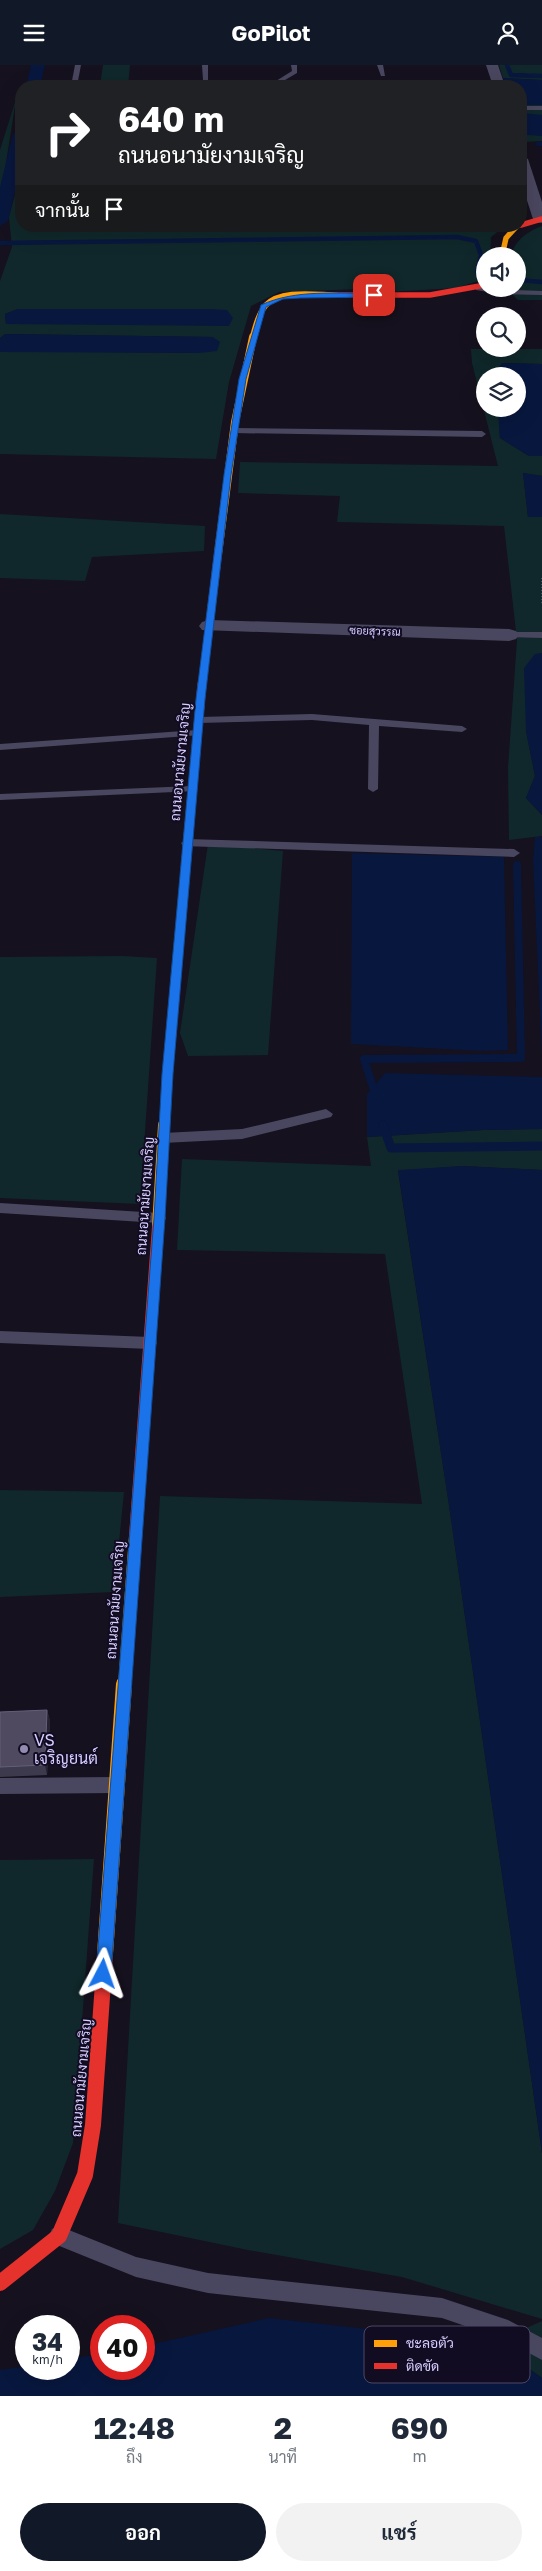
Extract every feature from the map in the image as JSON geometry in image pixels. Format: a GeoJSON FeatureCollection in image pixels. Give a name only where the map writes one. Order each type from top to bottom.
{"type":"FeatureCollection","features":[{"type":"Feature","properties":{"kind":"street"},"geometry":{"type":"LineString","coordinates":[[492,65],[497,80]]}},
{"type":"Feature","properties":{"kind":"street"},"geometry":{"type":"LineString","coordinates":[[527,177],[541,219],[527,223]]}},
{"type":"Feature","properties":{"kind":"street"},"geometry":{"type":"LineString","coordinates":[[504,247],[506,239],[512,232]]}},
{"type":"Feature","properties":{"kind":"street","name":"ถนนอนามัยงามเจริญ"},"geometry":{"type":"LineString","coordinates":[[0,2283],[59,2236],[85,2175],[94,2125],[116,1785],[192,789],[209,626],[234,431],[243,379],[259,315],[263,306],[271,301],[300,296],[429,295],[476,287]]}},
{"type":"Feature","properties":{"kind":"street","name":"ซอยสุวรรณ"},"geometry":{"type":"LineString","coordinates":[[209,626],[510,635]]}},
{"type":"Feature","properties":{"kind":"lane"},"geometry":{"type":"LineString","coordinates":[[75,80],[78,65]]}},
{"type":"Feature","properties":{"kind":"lane"},"geometry":{"type":"LineString","coordinates":[[205,65],[206,79]]}},
{"type":"Feature","properties":{"kind":"lane"},"geometry":{"type":"LineString","coordinates":[[282,80],[295,72],[294,65]]}},
{"type":"Feature","properties":{"kind":"lane"},"geometry":{"type":"LineString","coordinates":[[380,65],[383,75]]}},
{"type":"Feature","properties":{"kind":"lane"},"geometry":{"type":"LineString","coordinates":[[527,108],[542,108]]}},
{"type":"Feature","properties":{"kind":"lane"},"geometry":{"type":"LineString","coordinates":[[526,293],[542,293]]}},
{"type":"Feature","properties":{"kind":"lane"},"geometry":{"type":"LineString","coordinates":[[234,431],[482,434]]}},
{"type":"Feature","properties":{"kind":"lane","name":"ซอยสุวรรณ"},"geometry":{"type":"LineString","coordinates":[[510,635],[542,635]]}},
{"type":"Feature","properties":{"kind":"lane"},"geometry":{"type":"LineString","coordinates":[[198,720],[312,717],[462,729]]}},
{"type":"Feature","properties":{"kind":"lane"},"geometry":{"type":"LineString","coordinates":[[373,789],[374,721]]}},
{"type":"Feature","properties":{"kind":"lane"},"geometry":{"type":"LineString","coordinates":[[0,747],[197,733]]}},
{"type":"Feature","properties":{"kind":"lane"},"geometry":{"type":"LineString","coordinates":[[0,797],[192,789]]}},
{"type":"Feature","properties":{"kind":"lane"},"geometry":{"type":"LineString","coordinates":[[188,843],[514,853]]}},
{"type":"Feature","properties":{"kind":"lane"},"geometry":{"type":"LineString","coordinates":[[164,1138],[242,1134],[326,1114]]}},
{"type":"Feature","properties":{"kind":"lane"},"geometry":{"type":"LineString","coordinates":[[0,1208],[159,1218]]}},
{"type":"Feature","properties":{"kind":"lane"},"geometry":{"type":"LineString","coordinates":[[0,1337],[150,1343]]}},
{"type":"Feature","properties":{"kind":"lane"},"geometry":{"type":"LineString","coordinates":[[0,1786],[116,1785]]}},
{"type":"Feature","properties":{"kind":"lane"},"geometry":{"type":"LineString","coordinates":[[59,2236],[136,2267],[208,2283],[442,2308],[496,2326]]}},
{"type":"Feature","properties":{"kind":"lane"},"geometry":{"type":"LineString","coordinates":[[530,2343],[542,2350]]}},
{"type":"Feature","properties":{"kind":"path"},"geometry":{"type":"LineString","coordinates":[[542,578],[542,605]]}},
{"type":"Feature","properties":{"kind":"green space"},"geometry":{"type":"Polygon","coordinates":[[[103,65],[130,65],[129,80],[101,80],[103,65]]]}},
{"type":"Feature","properties":{"kind":"green space"},"geometry":{"type":"Polygon","coordinates":[[[499,65],[542,65],[542,80],[503,78],[499,65]]]}},
{"type":"Feature","properties":{"kind":"green space"},"geometry":{"type":"Polygon","coordinates":[[[15,102],[0,201],[0,150],[15,102]]]}},
{"type":"Feature","properties":{"kind":"green space"},"geometry":{"type":"Polygon","coordinates":[[[527,105],[542,105],[542,141],[527,142],[527,105]]]}},
{"type":"Feature","properties":{"kind":"green space"},"geometry":{"type":"Polygon","coordinates":[[[15,194],[15,232],[497,232],[491,237],[490,247],[476,247],[476,282],[456,288],[387,292],[361,289],[279,292],[251,306],[229,382],[216,459],[0,454],[0,351],[199,353],[213,337],[5,334],[0,338],[0,281],[12,247],[9,217],[15,194]],[[18,309],[5,314],[6,324],[210,309],[18,309]]]}},
{"type":"Feature","properties":{"kind":"green space"},"geometry":{"type":"Polygon","coordinates":[[[542,226],[542,300],[518,300],[515,297],[526,297],[526,247],[515,247],[522,237],[542,226]]]}},
{"type":"Feature","properties":{"kind":"green space"},"geometry":{"type":"Polygon","coordinates":[[[471,349],[476,349],[476,357],[526,357],[526,349],[542,349],[542,364],[502,363],[500,367],[476,367],[476,379],[471,349]]]}},
{"type":"Feature","properties":{"kind":"green space"},"geometry":{"type":"Polygon","coordinates":[[[486,417],[499,417],[500,438],[529,456],[542,456],[542,476],[523,473],[528,517],[542,517],[542,653],[535,655],[526,731],[535,776],[526,798],[542,815],[542,836],[509,840],[508,768],[517,640],[504,526],[337,522],[340,496],[238,493],[240,462],[498,466],[486,417]]]}},
{"type":"Feature","properties":{"kind":"green space"},"geometry":{"type":"Polygon","coordinates":[[[0,514],[205,526],[204,551],[92,557],[85,581],[0,578],[0,514]]]}},
{"type":"Feature","properties":{"kind":"green space"},"geometry":{"type":"Polygon","coordinates":[[[208,844],[283,851],[268,1055],[188,1056],[180,1033],[208,844]]]}},
{"type":"Feature","properties":{"kind":"green space"},"geometry":{"type":"Polygon","coordinates":[[[122,956],[157,958],[140,1204],[0,1198],[0,957],[122,956]]]}},
{"type":"Feature","properties":{"kind":"green space"},"geometry":{"type":"Polygon","coordinates":[[[542,1129],[542,1170],[463,1166],[398,1171],[449,1505],[542,2153],[542,2319],[402,2277],[248,2250],[118,2223],[160,1496],[422,1504],[385,1254],[177,1250],[182,1159],[371,1166],[367,1137],[483,1130],[542,1129]]]}},
{"type":"Feature","properties":{"kind":"green space"},"geometry":{"type":"Polygon","coordinates":[[[0,1490],[124,1492],[114,1592],[0,1597],[0,1490]]]}},
{"type":"Feature","properties":{"kind":"green space"},"geometry":{"type":"Polygon","coordinates":[[[94,1859],[73,2143],[55,2191],[33,2230],[0,2249],[0,1860],[94,1859]]]}},
{"type":"Feature","properties":{"kind":"green space"},"geometry":{"type":"Polygon","coordinates":[[[542,2321],[542,2378],[530,2369],[530,2326],[542,2321]]]}},
{"type":"Feature","properties":{"kind":"water"},"geometry":{"type":"Polygon","coordinates":[[[503,78],[542,80],[542,105],[527,105],[527,80],[504,80],[503,78]]]}},
{"type":"Feature","properties":{"kind":"water"},"geometry":{"type":"Polygon","coordinates":[[[527,113],[542,115],[542,136],[527,135],[527,113]]]}},
{"type":"Feature","properties":{"kind":"water"},"geometry":{"type":"Polygon","coordinates":[[[18,309],[210,309],[227,310],[233,318],[229,326],[6,324],[5,314],[18,309]]]}},
{"type":"Feature","properties":{"kind":"water"},"geometry":{"type":"Polygon","coordinates":[[[5,334],[213,337],[220,342],[217,351],[199,353],[0,352],[0,339],[5,334]]]}},
{"type":"Feature","properties":{"kind":"water"},"geometry":{"type":"Polygon","coordinates":[[[502,363],[542,364],[542,456],[529,456],[500,438],[499,417],[526,417],[526,367],[500,367],[502,363]]]}},
{"type":"Feature","properties":{"kind":"water"},"geometry":{"type":"Polygon","coordinates":[[[523,473],[542,476],[542,517],[528,517],[523,473]]]}},
{"type":"Feature","properties":{"kind":"water"},"geometry":{"type":"Polygon","coordinates":[[[542,653],[542,815],[526,798],[535,776],[526,731],[524,668],[535,654],[542,653]]]}},
{"type":"Feature","properties":{"kind":"water"},"geometry":{"type":"Polygon","coordinates":[[[535,837],[542,837],[542,1057],[533,861],[535,837]]]}},
{"type":"Feature","properties":{"kind":"water"},"geometry":{"type":"Polygon","coordinates":[[[352,853],[504,857],[508,1050],[481,1051],[351,1044],[352,853]]]}},
{"type":"Feature","properties":{"kind":"water"},"geometry":{"type":"Polygon","coordinates":[[[385,1073],[542,1077],[542,1129],[483,1130],[367,1137],[367,1094],[385,1073]]]}},
{"type":"Feature","properties":{"kind":"water"},"geometry":{"type":"Polygon","coordinates":[[[463,1166],[542,1170],[542,2153],[449,1505],[398,1170],[463,1166]]]}},
{"type":"Feature","properties":{"kind":"water"},"geometry":{"type":"Polygon","coordinates":[[[269,2318],[364,2329],[364,2383],[530,2383],[530,2369],[542,2378],[542,2396],[0,2396],[0,2370],[15,2368],[15,2380],[80,2380],[80,2357],[90,2356],[90,2380],[155,2380],[155,2344],[269,2318]]]}},
{"type":"Feature","properties":{"kind":"building","name":"VS เจริญยนต์"},"geometry":{"type":"Polygon","coordinates":[[[47,1710],[45,1765],[0,1767],[0,1712],[47,1710]]]}},
{"type":"Feature","properties":{"kind":"waterway"},"geometry":{"type":"LineString","coordinates":[[34,80],[38,65]]}},
{"type":"Feature","properties":{"kind":"waterway"},"geometry":{"type":"LineString","coordinates":[[507,65],[511,75],[542,76]]}},
{"type":"Feature","properties":{"kind":"waterway"},"geometry":{"type":"LineString","coordinates":[[0,221],[15,159]]}},
{"type":"Feature","properties":{"kind":"waterway"},"geometry":{"type":"LineString","coordinates":[[0,243],[457,237],[476,241],[478,247]]}},
{"type":"Feature","properties":{"kind":"waterway"},"geometry":{"type":"LineString","coordinates":[[526,281],[542,282]]}},
{"type":"Feature","properties":{"kind":"waterway"},"geometry":{"type":"LineString","coordinates":[[376,1097],[364,1059],[521,1058],[517,865]]}},
{"type":"Feature","properties":{"kind":"waterway"},"geometry":{"type":"LineString","coordinates":[[383,1125],[391,1148],[542,1146]]}},
{"type":"Feature","properties":{"kind":"traffic: slow"},"geometry":{"type":"LineString","coordinates":[[504,247],[506,238],[512,232]]}},
{"type":"Feature","properties":{"kind":"traffic: slow"},"geometry":{"type":"LineString","coordinates":[[218,554],[235,422],[242,382],[258,320],[266,305],[281,298],[300,295],[336,295]]}},
{"type":"Feature","properties":{"kind":"traffic: slow"},"geometry":{"type":"LineString","coordinates":[[158,1227],[167,1074],[188,837]]}},
{"type":"Feature","properties":{"kind":"traffic: slow"},"geometry":{"type":"LineString","coordinates":[[105,1954],[135,1536]]}},
{"type":"Feature","properties":{"kind":"traffic: jam"},"geometry":{"type":"LineString","coordinates":[[527,223],[542,219]]}},
{"type":"Feature","properties":{"kind":"traffic: jam"},"geometry":{"type":"LineString","coordinates":[[336,295],[430,295],[476,288]]}},
{"type":"Feature","properties":{"kind":"traffic: jam"},"geometry":{"type":"LineString","coordinates":[[188,837],[200,699],[218,554]]}},
{"type":"Feature","properties":{"kind":"traffic: jam"},"geometry":{"type":"LineString","coordinates":[[135,1536],[158,1227]]}},
{"type":"Feature","properties":{"kind":"traffic: jam"},"geometry":{"type":"LineString","coordinates":[[0,2283],[59,2236],[85,2175],[93,2125],[105,1954]]}},
{"type":"Feature","properties":{"kind":"place","name":"VS เจริญยนต์"},"geometry":{"type":"Point","coordinates":[24,1749]}},
{"type":"Feature","properties":{"kind":"route"},"geometry":{"type":"LineString","coordinates":[[103,1974],[159,1218],[167,1074],[200,699],[227,475],[243,379],[263,306],[271,301],[282,298],[300,296],[374,295]]}}]}
